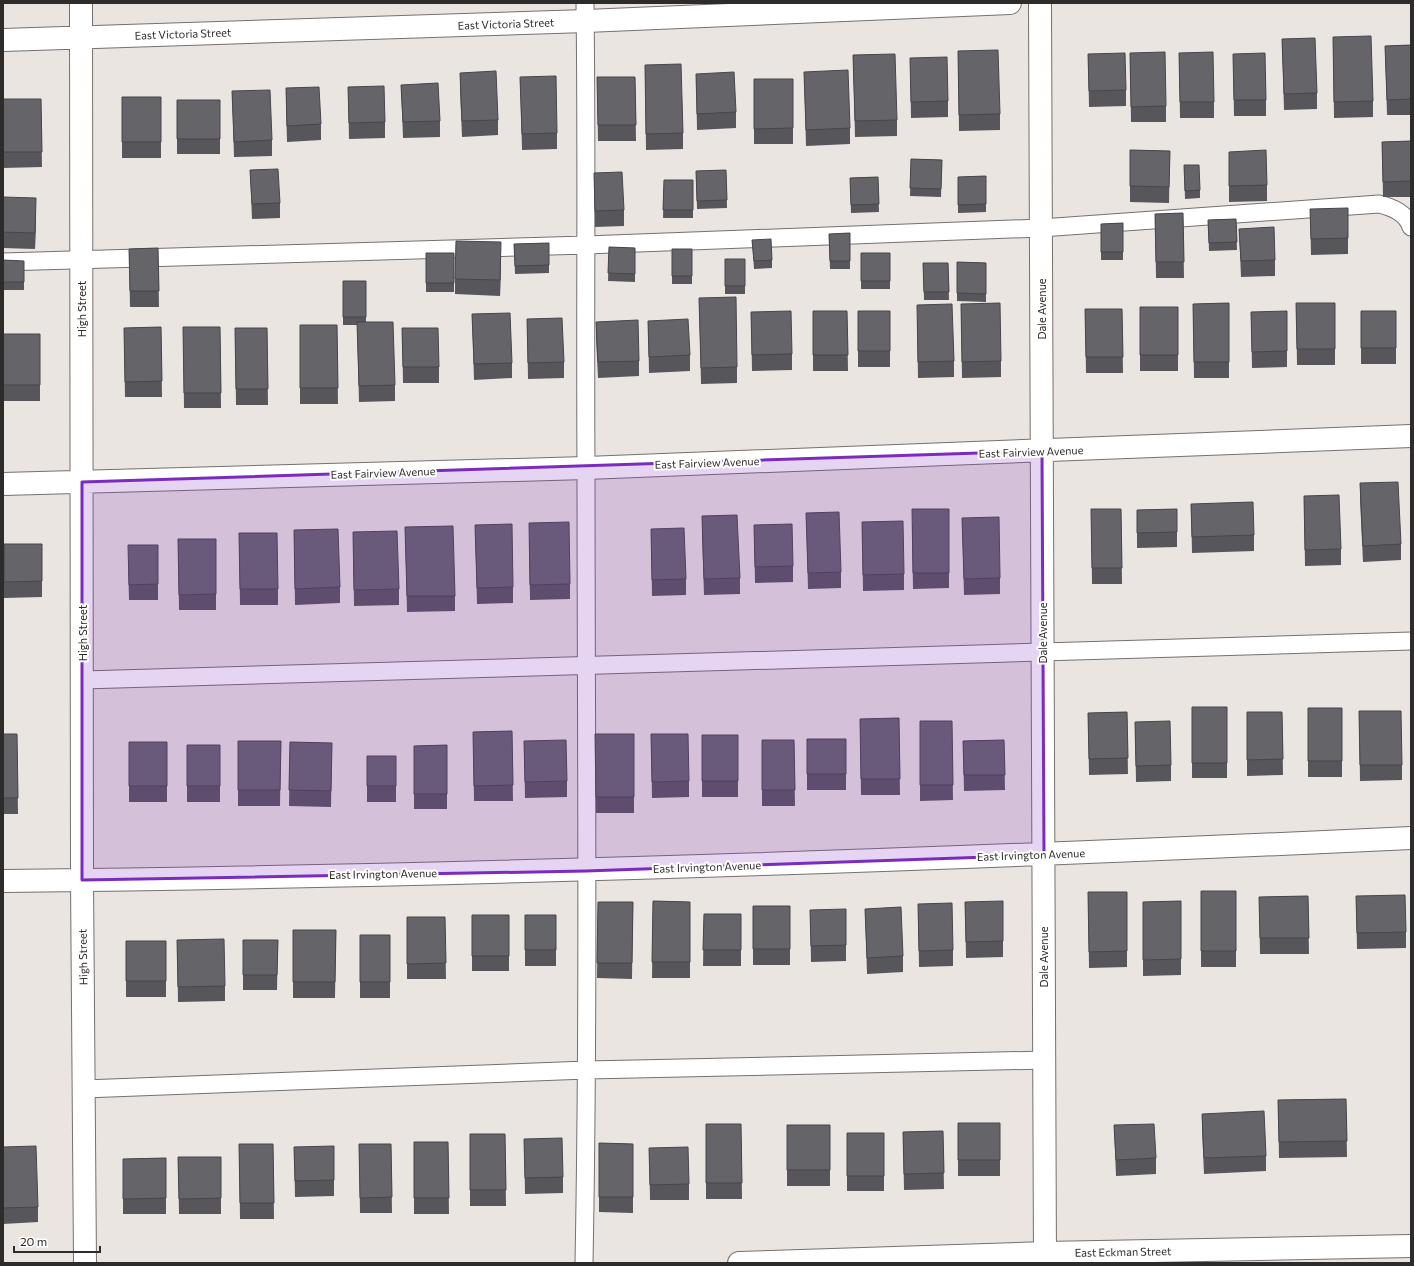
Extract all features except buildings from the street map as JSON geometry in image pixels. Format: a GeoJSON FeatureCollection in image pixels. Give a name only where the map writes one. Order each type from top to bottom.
{"type":"FeatureCollection","features":[{"type":"Feature","properties":{"kind":"street","name":"High Street"},"geometry":{"type":"LineString","coordinates":[[81,3],[83,680],[82,880],[85,1263]]}},
{"type":"Feature","properties":{"kind":"street","name":"East Victoria Street"},"geometry":{"type":"LineString","coordinates":[[3,40],[81,38],[586,12],[1010,3]]}},
{"type":"Feature","properties":{"kind":"street","name":"Dale Avenue"},"geometry":{"type":"LineString","coordinates":[[1040,3],[1045,1258]]}},
{"type":"Feature","properties":{"kind":"street","name":"East Fairview Avenue"},"geometry":{"type":"LineString","coordinates":[[3,484],[586,468],[1411,436]]}},
{"type":"Feature","properties":{"kind":"street","name":"East Irvington Avenue"},"geometry":{"type":"LineString","coordinates":[[3,881],[586,871],[1044,855],[1411,838]]}},
{"type":"Feature","properties":{"kind":"street","name":"East Eckman Street"},"geometry":{"type":"LineString","coordinates":[[738,1263],[1045,1258],[1411,1246]]}},
{"type":"Feature","properties":{"kind":"lane"},"geometry":{"type":"LineString","coordinates":[[584,1263],[587,1070],[586,12]]}},
{"type":"Feature","properties":{"kind":"lane"},"geometry":{"type":"LineString","coordinates":[[3,262],[586,245],[1041,228],[1380,204],[1389,206],[1404,216],[1411,227]]}},
{"type":"Feature","properties":{"kind":"lane"},"geometry":{"type":"LineString","coordinates":[[83,680],[587,664],[1043,654],[1411,641]]}},
{"type":"Feature","properties":{"kind":"lane"},"geometry":{"type":"LineString","coordinates":[[84,1089],[587,1070],[1045,1060]]}},
{"type":"Feature","properties":{"kind":"highlighted area"},"geometry":{"type":"Polygon","coordinates":[[[1042,451],[1044,855],[586,871],[82,880],[82,482],[1042,451]]]}}]}
